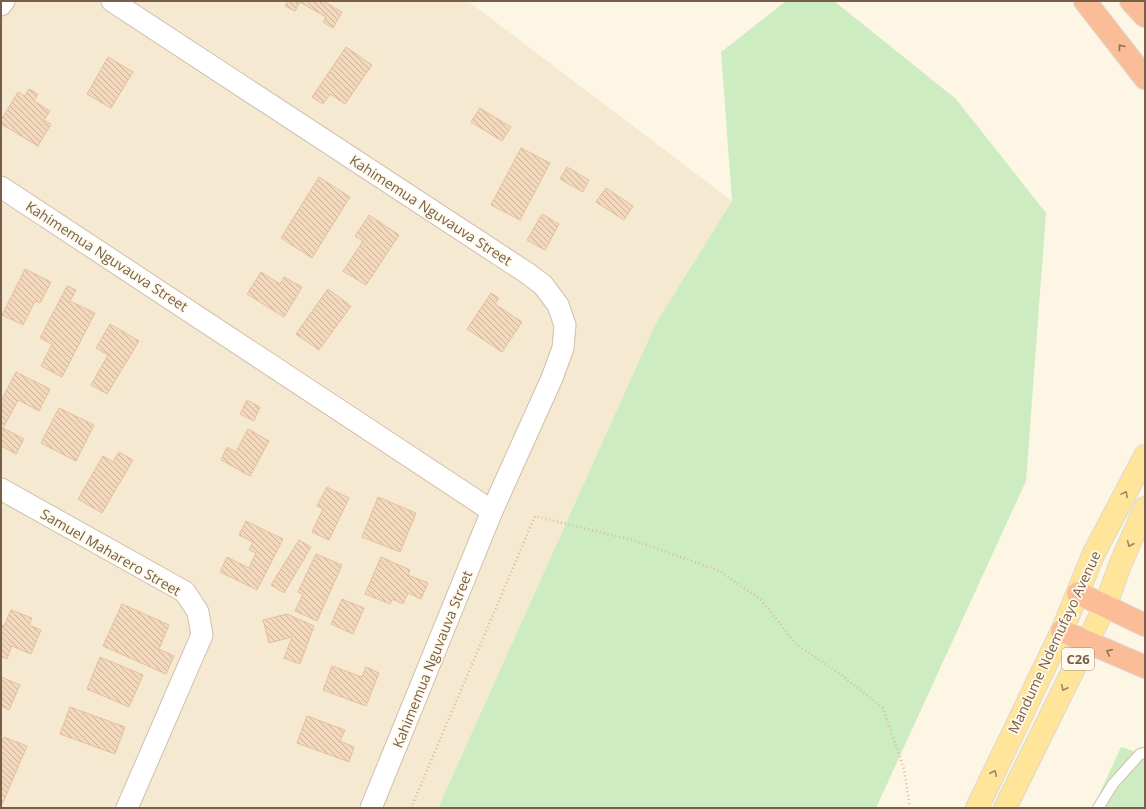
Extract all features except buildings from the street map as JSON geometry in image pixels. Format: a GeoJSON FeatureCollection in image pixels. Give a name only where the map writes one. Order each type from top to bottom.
{"type":"FeatureCollection","features":[{"type":"Feature","properties":{"kind":"highway"},"geometry":{"type":"LineString","coordinates":[[1085,1],[1145,78]]}},
{"type":"Feature","properties":{"kind":"highway"},"geometry":{"type":"LineString","coordinates":[[1131,1],[1145,16]]}},
{"type":"Feature","properties":{"kind":"highway"},"geometry":{"type":"LineString","coordinates":[[1078,593],[1145,625]]}},
{"type":"Feature","properties":{"kind":"highway"},"geometry":{"type":"LineString","coordinates":[[1062,631],[1145,667]]}},
{"type":"Feature","properties":{"kind":"main road","name":"Mandume Ndemufayo Avenue"},"geometry":{"type":"LineString","coordinates":[[977,808],[1062,631],[1094,553],[1145,456]]}},
{"type":"Feature","properties":{"kind":"main road","name":"Mandume Ndemufayo Avenue"},"geometry":{"type":"LineString","coordinates":[[1006,808],[1105,606],[1120,565],[1145,508]]}},
{"type":"Feature","properties":{"kind":"street"},"geometry":{"type":"LineString","coordinates":[[1,5],[4,1]]}},
{"type":"Feature","properties":{"kind":"street","name":"Kahimemua Nguvauva Street"},"geometry":{"type":"LineString","coordinates":[[112,1],[527,273],[543,285],[558,305],[564,325],[562,348],[552,378],[492,511],[371,808]]}},
{"type":"Feature","properties":{"kind":"street","name":"Kahimemua Nguvauva Street"},"geometry":{"type":"LineString","coordinates":[[1,187],[492,511]]}},
{"type":"Feature","properties":{"kind":"street","name":"Samuel Maharero Street"},"geometry":{"type":"LineString","coordinates":[[1,489],[185,592],[198,612],[202,635],[127,808]]}},
{"type":"Feature","properties":{"kind":"lane"},"geometry":{"type":"LineString","coordinates":[[1098,808],[1113,784],[1140,754],[1145,753]]}},
{"type":"Feature","properties":{"kind":"path"},"geometry":{"type":"LineString","coordinates":[[411,808],[535,516],[632,540],[720,571],[761,600],[796,644],[840,674],[883,708],[904,769],[910,808]]}},
{"type":"Feature","properties":{"kind":"shaded area"},"geometry":{"type":"Polygon","coordinates":[[[1,1],[468,1],[732,201],[656,323],[438,808],[1,808],[1,1]]]}},
{"type":"Feature","properties":{"kind":"green space"},"geometry":{"type":"Polygon","coordinates":[[[786,1],[834,1],[956,99],[1046,213],[1026,481],[876,808],[438,808],[656,323],[732,201],[721,52],[786,1]]]}},
{"type":"Feature","properties":{"kind":"green space"},"geometry":{"type":"Polygon","coordinates":[[[1121,747],[1145,755],[1145,808],[1093,808],[1121,747]]]}}]}
